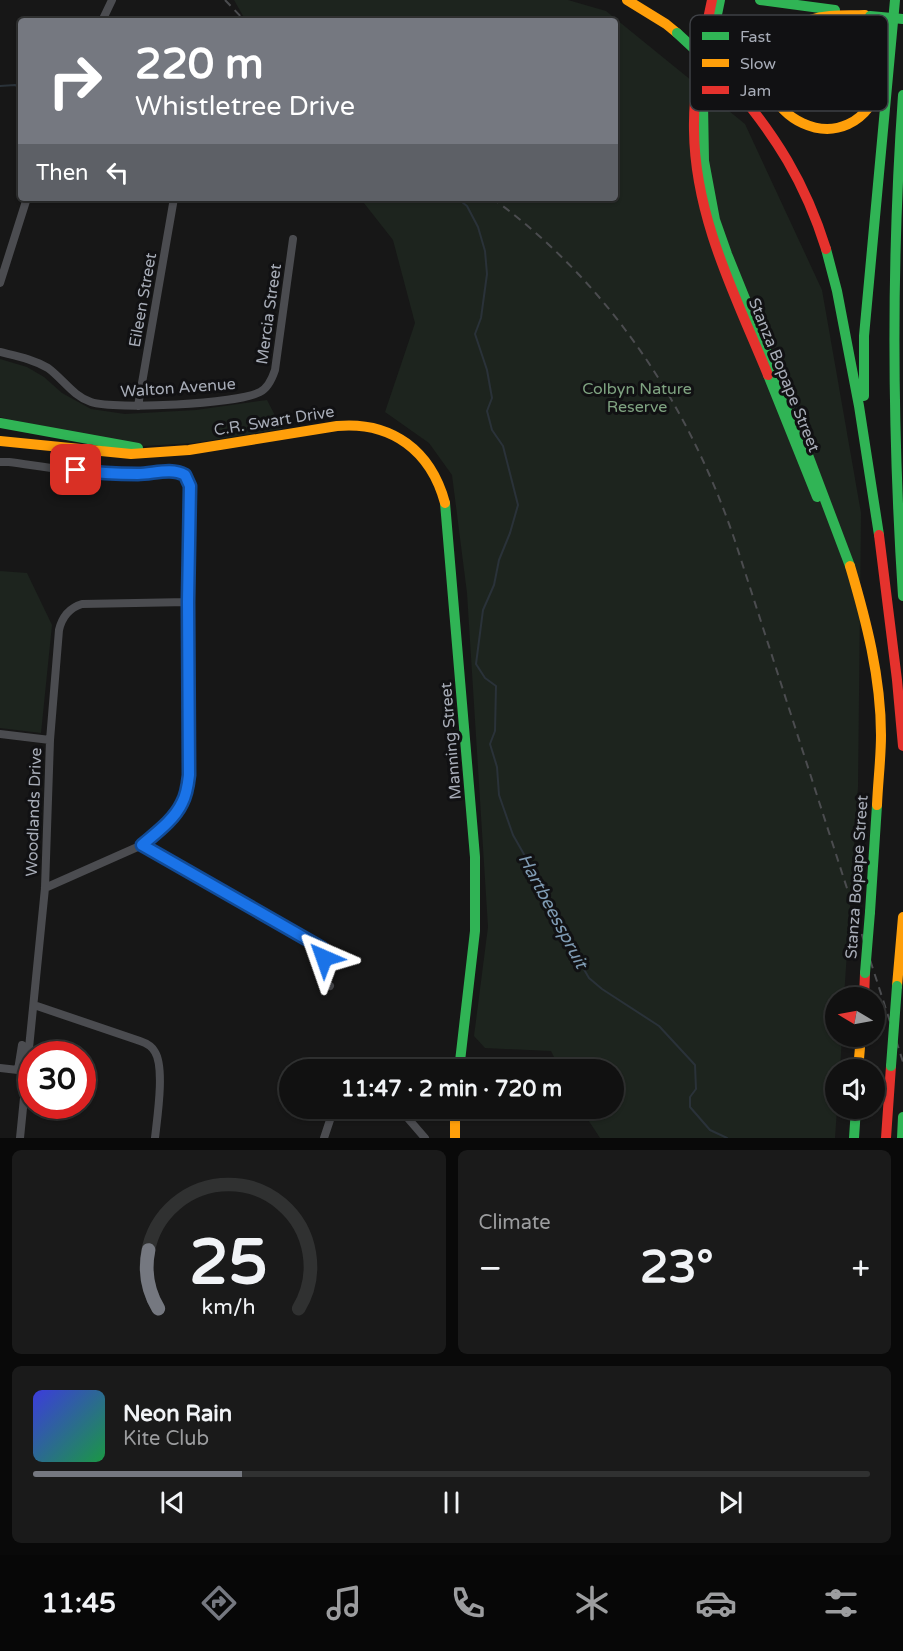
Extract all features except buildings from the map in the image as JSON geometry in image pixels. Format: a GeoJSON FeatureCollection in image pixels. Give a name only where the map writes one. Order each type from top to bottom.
{"type":"FeatureCollection","features":[{"type":"Feature","properties":{"kind":"main road"},"geometry":{"type":"LineString","coordinates":[[627,0],[678,33],[690,44]]}},
{"type":"Feature","properties":{"kind":"main road","name":"Stanza Bopape Street"},"geometry":{"type":"LineString","coordinates":[[709,15],[712,0]]}},
{"type":"Feature","properties":{"kind":"main road","name":"Stanza Bopape Street"},"geometry":{"type":"LineString","coordinates":[[717,15],[720,0]]}},
{"type":"Feature","properties":{"kind":"main road"},"geometry":{"type":"LineString","coordinates":[[760,0],[860,15]]}},
{"type":"Feature","properties":{"kind":"main road"},"geometry":{"type":"LineString","coordinates":[[895,0],[898,19],[864,336],[864,389],[870,470],[903,746]]}},
{"type":"Feature","properties":{"kind":"main road"},"geometry":{"type":"LineString","coordinates":[[888,57],[898,19]]}},
{"type":"Feature","properties":{"kind":"main road"},"geometry":{"type":"LineString","coordinates":[[903,95],[894,259],[893,386],[903,596]]}},
{"type":"Feature","properties":{"kind":"main road","name":"Stanza Bopape Street"},"geometry":{"type":"LineString","coordinates":[[694,111],[696,168],[703,205],[713,238],[851,590],[871,671],[880,758]]}},
{"type":"Feature","properties":{"kind":"main road","name":"Stanza Bopape Street"},"geometry":{"type":"LineString","coordinates":[[703,111],[704,160],[715,220],[805,447],[855,581],[876,674],[881,721],[880,758],[864,987]]}},
{"type":"Feature","properties":{"kind":"main road"},"geometry":{"type":"LineString","coordinates":[[755,111],[776,140],[802,185],[819,226],[836,286],[870,470]]}},
{"type":"Feature","properties":{"kind":"main road"},"geometry":{"type":"LineString","coordinates":[[784,111],[790,117],[811,128],[826,129],[843,126],[859,118],[866,111]]}},
{"type":"Feature","properties":{"kind":"main road","name":"C.R. Swart Drive"},"geometry":{"type":"LineString","coordinates":[[0,423],[163,452]]}},
{"type":"Feature","properties":{"kind":"main road","name":"C.R. Swart Drive"},"geometry":{"type":"LineString","coordinates":[[0,441],[131,454],[214,446],[345,426],[368,426],[389,433]]}},
{"type":"Feature","properties":{"kind":"main road","name":"Manning Street"},"geometry":{"type":"LineString","coordinates":[[389,433],[412,447],[434,474],[444,497],[447,516],[476,886],[473,959],[460,1059]]}},
{"type":"Feature","properties":{"kind":"main road"},"geometry":{"type":"LineString","coordinates":[[886,1138],[903,917]]}},
{"type":"Feature","properties":{"kind":"main road"},"geometry":{"type":"LineString","coordinates":[[902,1138],[903,1117]]}},
{"type":"Feature","properties":{"kind":"main road"},"geometry":{"type":"LineString","coordinates":[[454,1138],[455,1119]]}},
{"type":"Feature","properties":{"kind":"main road"},"geometry":{"type":"LineString","coordinates":[[854,1138],[855,1119]]}},
{"type":"Feature","properties":{"kind":"street"},"geometry":{"type":"LineString","coordinates":[[103,18],[112,0]]}},
{"type":"Feature","properties":{"kind":"street"},"geometry":{"type":"LineString","coordinates":[[0,283],[1,273],[26,201]]}},
{"type":"Feature","properties":{"kind":"street","name":"Eileen Street"},"geometry":{"type":"LineString","coordinates":[[138,406],[173,201]]}},
{"type":"Feature","properties":{"kind":"street","name":"Mercia Street"},"geometry":{"type":"LineString","coordinates":[[263,390],[273,378],[275,370],[293,239]]}},
{"type":"Feature","properties":{"kind":"street","name":"Walton Avenue"},"geometry":{"type":"LineString","coordinates":[[0,352],[30,360],[45,367],[76,393],[101,405],[200,403],[246,397],[263,390]]}},
{"type":"Feature","properties":{"kind":"street"},"geometry":{"type":"LineString","coordinates":[[0,462],[98,473],[177,472],[185,475],[190,486],[189,775],[184,801],[171,819],[142,845],[45,888]]}},
{"type":"Feature","properties":{"kind":"street","name":"Woodlands Drive"},"geometry":{"type":"LineString","coordinates":[[20,1138],[45,888],[50,740],[60,623],[75,606],[89,603],[188,602]]}},
{"type":"Feature","properties":{"kind":"street"},"geometry":{"type":"LineString","coordinates":[[0,734],[50,740]]}},
{"type":"Feature","properties":{"kind":"street"},"geometry":{"type":"LineString","coordinates":[[142,845],[322,948],[324,952],[322,979],[323,983],[330,986]]}},
{"type":"Feature","properties":{"kind":"street"},"geometry":{"type":"LineString","coordinates":[[34,1005],[140,1041],[152,1048],[157,1054],[160,1068],[155,1138]]}},
{"type":"Feature","properties":{"kind":"street"},"geometry":{"type":"LineString","coordinates":[[0,1068],[18,1070]]}},
{"type":"Feature","properties":{"kind":"street"},"geometry":{"type":"LineString","coordinates":[[324,1138],[330,1119]]}},
{"type":"Feature","properties":{"kind":"street"},"geometry":{"type":"LineString","coordinates":[[409,1119],[425,1138]]}},
{"type":"Feature","properties":{"kind":"green space","name":"Colbyn Nature Reserve"},"geometry":{"type":"Polygon","coordinates":[[[234,0],[568,0],[606,11],[615,18],[244,18],[234,0]]]}},
{"type":"Feature","properties":{"kind":"green space","name":"Colbyn Nature Reserve"},"geometry":{"type":"Polygon","coordinates":[[[618,21],[690,79],[690,111],[729,111],[745,124],[822,290],[861,513],[858,787],[845,987],[825,987],[825,1047],[841,1047],[841,1059],[825,1059],[825,1119],[836,1119],[835,1138],[600,1138],[588,1119],[624,1119],[624,1059],[555,1059],[551,1051],[485,1048],[474,1036],[488,927],[467,593],[452,475],[429,443],[385,412],[415,323],[393,240],[362,201],[618,201],[618,21]]]}},
{"type":"Feature","properties":{"kind":"green space"},"geometry":{"type":"Polygon","coordinates":[[[0,359],[27,367],[44,377],[62,393],[91,409],[125,414],[196,410],[267,400],[282,429],[194,443],[143,446],[7,419],[0,417],[0,359]]]}},
{"type":"Feature","properties":{"kind":"green space"},"geometry":{"type":"Polygon","coordinates":[[[0,571],[27,573],[52,625],[41,733],[0,728],[0,571]]]}},
{"type":"Feature","properties":{"kind":"waterway"},"geometry":{"type":"LineString","coordinates":[[0,86],[18,86]]}},
{"type":"Feature","properties":{"kind":"waterway","name":"Hartbeesspruit"},"geometry":{"type":"LineString","coordinates":[[461,201],[467,206],[478,227],[485,251],[487,274],[481,318],[475,334],[487,370],[492,398],[487,411],[492,430],[503,446],[518,505],[499,560],[494,585],[483,610],[476,664],[485,678],[496,686],[495,731],[490,744],[497,767],[499,795],[513,835],[570,935],[566,941],[578,955],[589,978],[659,1026],[695,1065],[696,1089],[690,1097],[690,1107],[710,1130],[727,1138]]}},
{"type":"Feature","properties":{"kind":"railway"},"geometry":{"type":"LineString","coordinates":[[225,0],[242,18]]}},
{"type":"Feature","properties":{"kind":"railway"},"geometry":{"type":"LineString","coordinates":[[496,201],[573,268],[608,308],[640,350],[669,395],[694,442],[735,541],[903,1062]]}},
{"type":"Feature","properties":{"kind":"traffic: fast"},"geometry":{"type":"LineString","coordinates":[[717,15],[720,0]]}},
{"type":"Feature","properties":{"kind":"traffic: fast"},"geometry":{"type":"LineString","coordinates":[[760,0],[835,10]]}},
{"type":"Feature","properties":{"kind":"traffic: fast"},"geometry":{"type":"LineString","coordinates":[[888,76],[895,0]]}},
{"type":"Feature","properties":{"kind":"traffic: fast"},"geometry":{"type":"LineString","coordinates":[[888,18],[903,19]]}},
{"type":"Feature","properties":{"kind":"traffic: fast"},"geometry":{"type":"LineString","coordinates":[[677,33],[690,45]]}},
{"type":"Feature","properties":{"kind":"traffic: fast"},"geometry":{"type":"LineString","coordinates":[[903,95],[896,221],[894,346],[903,596]]}},
{"type":"Feature","properties":{"kind":"traffic: fast"},"geometry":{"type":"LineString","coordinates":[[703,111],[704,161],[715,220],[850,566]]}},
{"type":"Feature","properties":{"kind":"traffic: fast"},"geometry":{"type":"LineString","coordinates":[[864,396],[864,336],[885,111]]}},
{"type":"Feature","properties":{"kind":"traffic: fast"},"geometry":{"type":"LineString","coordinates":[[826,249],[837,291],[859,406],[879,535]]}},
{"type":"Feature","properties":{"kind":"traffic: fast"},"geometry":{"type":"LineString","coordinates":[[768,375],[817,497]]}},
{"type":"Feature","properties":{"kind":"traffic: fast"},"geometry":{"type":"LineString","coordinates":[[0,423],[138,448]]}},
{"type":"Feature","properties":{"kind":"traffic: fast"},"geometry":{"type":"LineString","coordinates":[[445,503],[475,857],[475,931],[460,1059]]}},
{"type":"Feature","properties":{"kind":"traffic: fast"},"geometry":{"type":"LineString","coordinates":[[870,912],[877,805]]}},
{"type":"Feature","properties":{"kind":"traffic: fast"},"geometry":{"type":"LineString","coordinates":[[865,973],[870,912]]}},
{"type":"Feature","properties":{"kind":"traffic: fast"},"geometry":{"type":"LineString","coordinates":[[891,1066],[897,986]]}},
{"type":"Feature","properties":{"kind":"traffic: fast"},"geometry":{"type":"LineString","coordinates":[[902,1138],[903,1117]]}},
{"type":"Feature","properties":{"kind":"traffic: fast"},"geometry":{"type":"LineString","coordinates":[[854,1138],[855,1119]]}},
{"type":"Feature","properties":{"kind":"traffic: slow"},"geometry":{"type":"LineString","coordinates":[[627,0],[677,33]]}},
{"type":"Feature","properties":{"kind":"traffic: slow"},"geometry":{"type":"LineString","coordinates":[[785,111],[803,123],[825,129],[848,124],[864,111]]}},
{"type":"Feature","properties":{"kind":"traffic: slow"},"geometry":{"type":"LineString","coordinates":[[0,441],[131,454],[189,450],[337,426],[357,426],[392,434],[419,454],[430,468],[445,503]]}},
{"type":"Feature","properties":{"kind":"traffic: slow"},"geometry":{"type":"LineString","coordinates":[[850,566],[867,628],[878,692],[881,752],[877,805]]}},
{"type":"Feature","properties":{"kind":"traffic: slow"},"geometry":{"type":"LineString","coordinates":[[897,986],[903,917]]}},
{"type":"Feature","properties":{"kind":"traffic: slow"},"geometry":{"type":"LineString","coordinates":[[859,1059],[860,1047]]}},
{"type":"Feature","properties":{"kind":"traffic: slow"},"geometry":{"type":"LineString","coordinates":[[455,1119],[455,1138]]}},
{"type":"Feature","properties":{"kind":"traffic: jam"},"geometry":{"type":"LineString","coordinates":[[709,15],[712,0]]}},
{"type":"Feature","properties":{"kind":"traffic: jam"},"geometry":{"type":"LineString","coordinates":[[695,111],[696,163],[709,226],[768,375]]}},
{"type":"Feature","properties":{"kind":"traffic: jam"},"geometry":{"type":"LineString","coordinates":[[753,111],[799,181],[826,249]]}},
{"type":"Feature","properties":{"kind":"traffic: jam"},"geometry":{"type":"LineString","coordinates":[[879,535],[903,746]]}},
{"type":"Feature","properties":{"kind":"traffic: jam"},"geometry":{"type":"LineString","coordinates":[[864,987],[865,973]]}},
{"type":"Feature","properties":{"kind":"traffic: jam"},"geometry":{"type":"LineString","coordinates":[[886,1138],[891,1066]]}},
{"type":"Feature","properties":{"kind":"route"},"geometry":{"type":"LineString","coordinates":[[76,470],[140,474],[177,472],[185,475],[190,486],[189,775],[184,801],[179,810],[142,845],[322,948],[324,958]]}}]}
